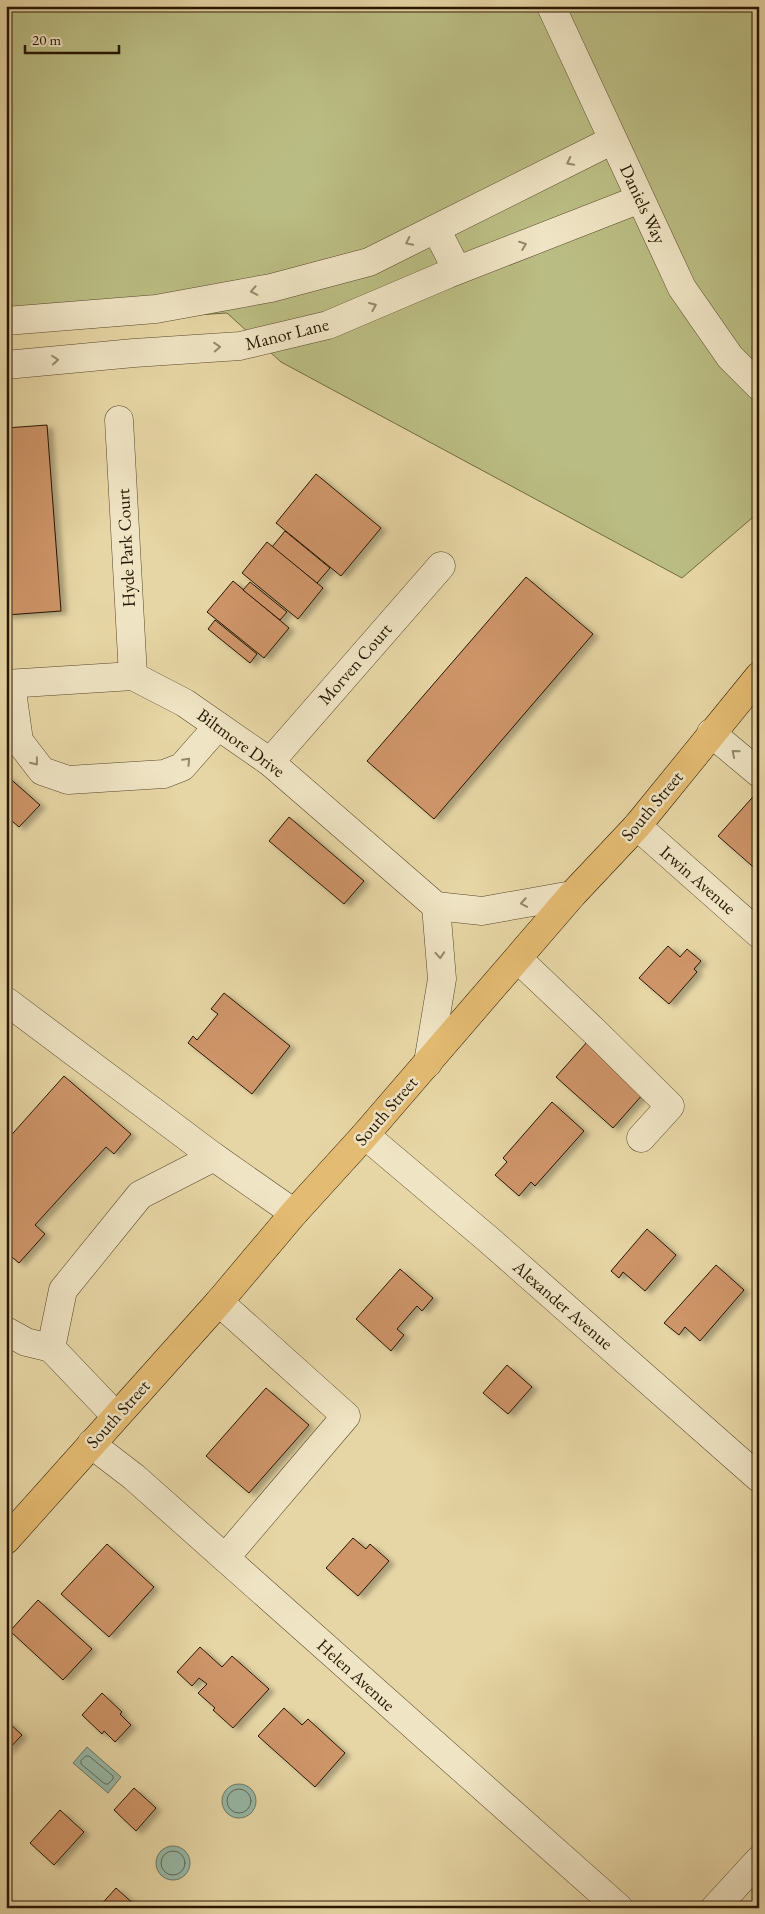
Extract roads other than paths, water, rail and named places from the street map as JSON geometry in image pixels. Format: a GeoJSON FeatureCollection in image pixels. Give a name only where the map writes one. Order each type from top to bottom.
{"type":"FeatureCollection","features":[{"type":"Feature","properties":{"kind":"main road","name":"South Street"},"geometry":{"type":"LineString","coordinates":[[8,1534],[219,1302],[294,1213],[428,1063],[572,895],[637,826],[759,676]]}},
{"type":"Feature","properties":{"kind":"street","name":"Daniels Way"},"geometry":{"type":"LineString","coordinates":[[551,6],[682,288],[730,357],[759,386]]}},
{"type":"Feature","properties":{"kind":"street"},"geometry":{"type":"LineString","coordinates":[[6,321],[156,309],[271,288],[369,262],[613,140]]}},
{"type":"Feature","properties":{"kind":"street","name":"Manor Lane"},"geometry":{"type":"LineString","coordinates":[[6,365],[107,355],[240,346],[328,326],[457,270],[640,199]]}},
{"type":"Feature","properties":{"kind":"street"},"geometry":{"type":"LineString","coordinates":[[436,229],[457,270]]}},
{"type":"Feature","properties":{"kind":"street"},"geometry":{"type":"LineString","coordinates":[[105,313],[107,355]]}},
{"type":"Feature","properties":{"kind":"street","name":"Hyde Park Court"},"geometry":{"type":"LineString","coordinates":[[119,420],[133,676]]}},
{"type":"Feature","properties":{"kind":"street","name":"Morven Court"},"geometry":{"type":"LineString","coordinates":[[270,762],[441,566]]}},
{"type":"Feature","properties":{"kind":"street"},"geometry":{"type":"LineString","coordinates":[[133,676],[8,684],[19,741],[42,771],[68,780],[164,774],[182,767],[218,726]]}},
{"type":"Feature","properties":{"kind":"street","name":"Biltmore Drive"},"geometry":{"type":"LineString","coordinates":[[133,676],[186,703],[270,762],[436,906]]}},
{"type":"Feature","properties":{"kind":"street"},"geometry":{"type":"LineString","coordinates":[[711,733],[759,773]]}},
{"type":"Feature","properties":{"kind":"street","name":"Irwin Avenue"},"geometry":{"type":"LineString","coordinates":[[637,826],[759,934]]}},
{"type":"Feature","properties":{"kind":"street"},"geometry":{"type":"LineString","coordinates":[[428,1063],[442,978],[436,906],[482,911],[572,895]]}},
{"type":"Feature","properties":{"kind":"street"},"geometry":{"type":"LineString","coordinates":[[518,958],[670,1106],[641,1138]]}},
{"type":"Feature","properties":{"kind":"street"},"geometry":{"type":"LineString","coordinates":[[6,1001],[214,1157],[294,1213]]}},
{"type":"Feature","properties":{"kind":"street","name":"Alexander Avenue"},"geometry":{"type":"LineString","coordinates":[[365,1135],[489,1240],[759,1478]]}},
{"type":"Feature","properties":{"kind":"street"},"geometry":{"type":"LineString","coordinates":[[51,1348],[63,1290],[140,1195],[214,1157]]}},
{"type":"Feature","properties":{"kind":"street"},"geometry":{"type":"LineString","coordinates":[[219,1302],[346,1416],[224,1558]]}},
{"type":"Feature","properties":{"kind":"street"},"geometry":{"type":"LineString","coordinates":[[6,1331],[26,1342],[51,1348],[116,1416]]}},
{"type":"Feature","properties":{"kind":"street","name":"Helen Avenue"},"geometry":{"type":"LineString","coordinates":[[91,1444],[134,1477],[619,1908]]}},
{"type":"Feature","properties":{"kind":"street"},"geometry":{"type":"LineString","coordinates":[[715,1908],[759,1860]]}},
{"type":"Feature","properties":{"kind":"water"},"geometry":{"type":"Polygon","coordinates":[[[87,1747],[121,1777],[108,1793],[73,1763],[87,1747]]]}},
{"type":"Feature","properties":{"kind":"water"},"geometry":{"type":"Polygon","coordinates":[[[239,1784],[251,1789],[256,1801],[251,1813],[239,1818],[227,1813],[222,1801],[227,1789],[239,1784]]]}},
{"type":"Feature","properties":{"kind":"water"},"geometry":{"type":"Polygon","coordinates":[[[173,1846],[185,1851],[190,1863],[185,1875],[173,1880],[161,1875],[156,1863],[161,1851],[173,1846]]]}}]}
